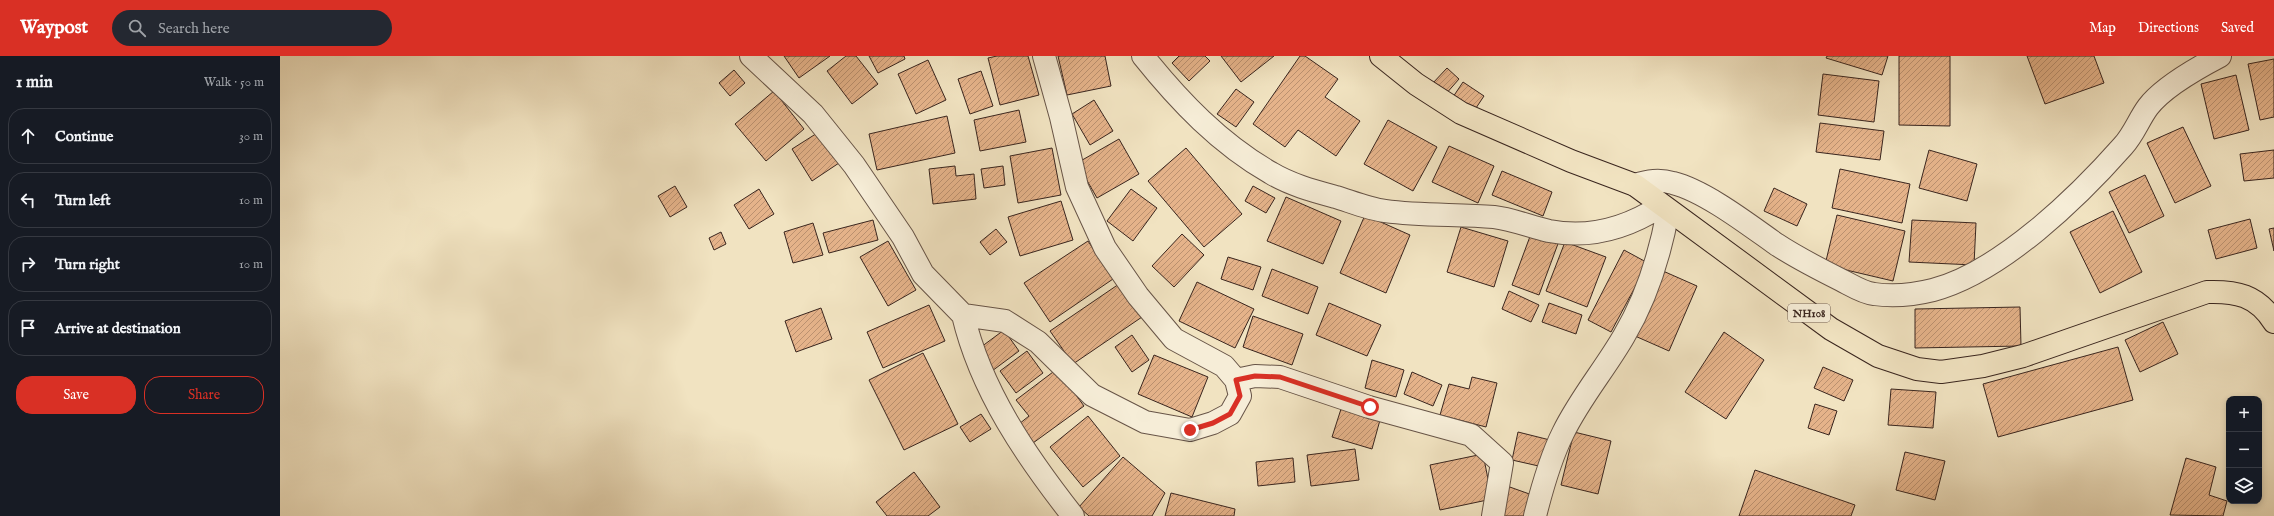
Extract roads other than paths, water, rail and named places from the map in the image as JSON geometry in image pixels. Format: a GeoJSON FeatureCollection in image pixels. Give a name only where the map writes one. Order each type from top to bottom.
{"type":"FeatureCollection","features":[{"type":"Feature","properties":{"kind":"highway","name":"NH108"},"geometry":{"type":"LineString","coordinates":[[1381,56],[1416,84],[1461,113],[1571,161],[1635,185],[1664,208],[1831,329],[1878,356],[1916,369],[1941,372],[1983,366],[2023,356],[2207,292],[2239,293],[2255,301],[2274,322]]}},
{"type":"Feature","properties":{"kind":"street"},"geometry":{"type":"LineString","coordinates":[[751,56],[813,114],[862,178],[903,238],[923,274],[963,315],[979,368],[1011,429],[1073,516]]}},
{"type":"Feature","properties":{"kind":"street"},"geometry":{"type":"LineString","coordinates":[[963,315],[1005,321],[1038,342],[1092,395],[1145,422],[1190,430],[1213,423],[1230,414],[1240,396],[1236,380],[1224,366],[1174,339],[1138,296],[1105,248],[1077,188],[1061,117],[1044,56]]}},
{"type":"Feature","properties":{"kind":"street"},"geometry":{"type":"LineString","coordinates":[[1143,56],[1199,120],[1226,142],[1271,174],[1305,188],[1341,199],[1384,211],[1438,216],[1495,217],[1552,231],[1586,234],[1606,231],[1639,220],[1664,208],[1662,240],[1648,288],[1624,336],[1592,383],[1563,432],[1550,464],[1535,516]]}},
{"type":"Feature","properties":{"kind":"street"},"geometry":{"type":"LineString","coordinates":[[1635,185],[1650,180],[1672,182],[1690,189],[1746,222],[1778,245],[1818,269],[1872,294],[1902,296],[1935,289],[1969,276],[2029,236],[2099,173],[2127,142],[2150,105],[2188,73],[2220,56]]}},
{"type":"Feature","properties":{"kind":"street"},"geometry":{"type":"LineString","coordinates":[[1236,380],[1255,376],[1280,377],[1370,407],[1471,435],[1502,463],[1493,516]]}}]}
